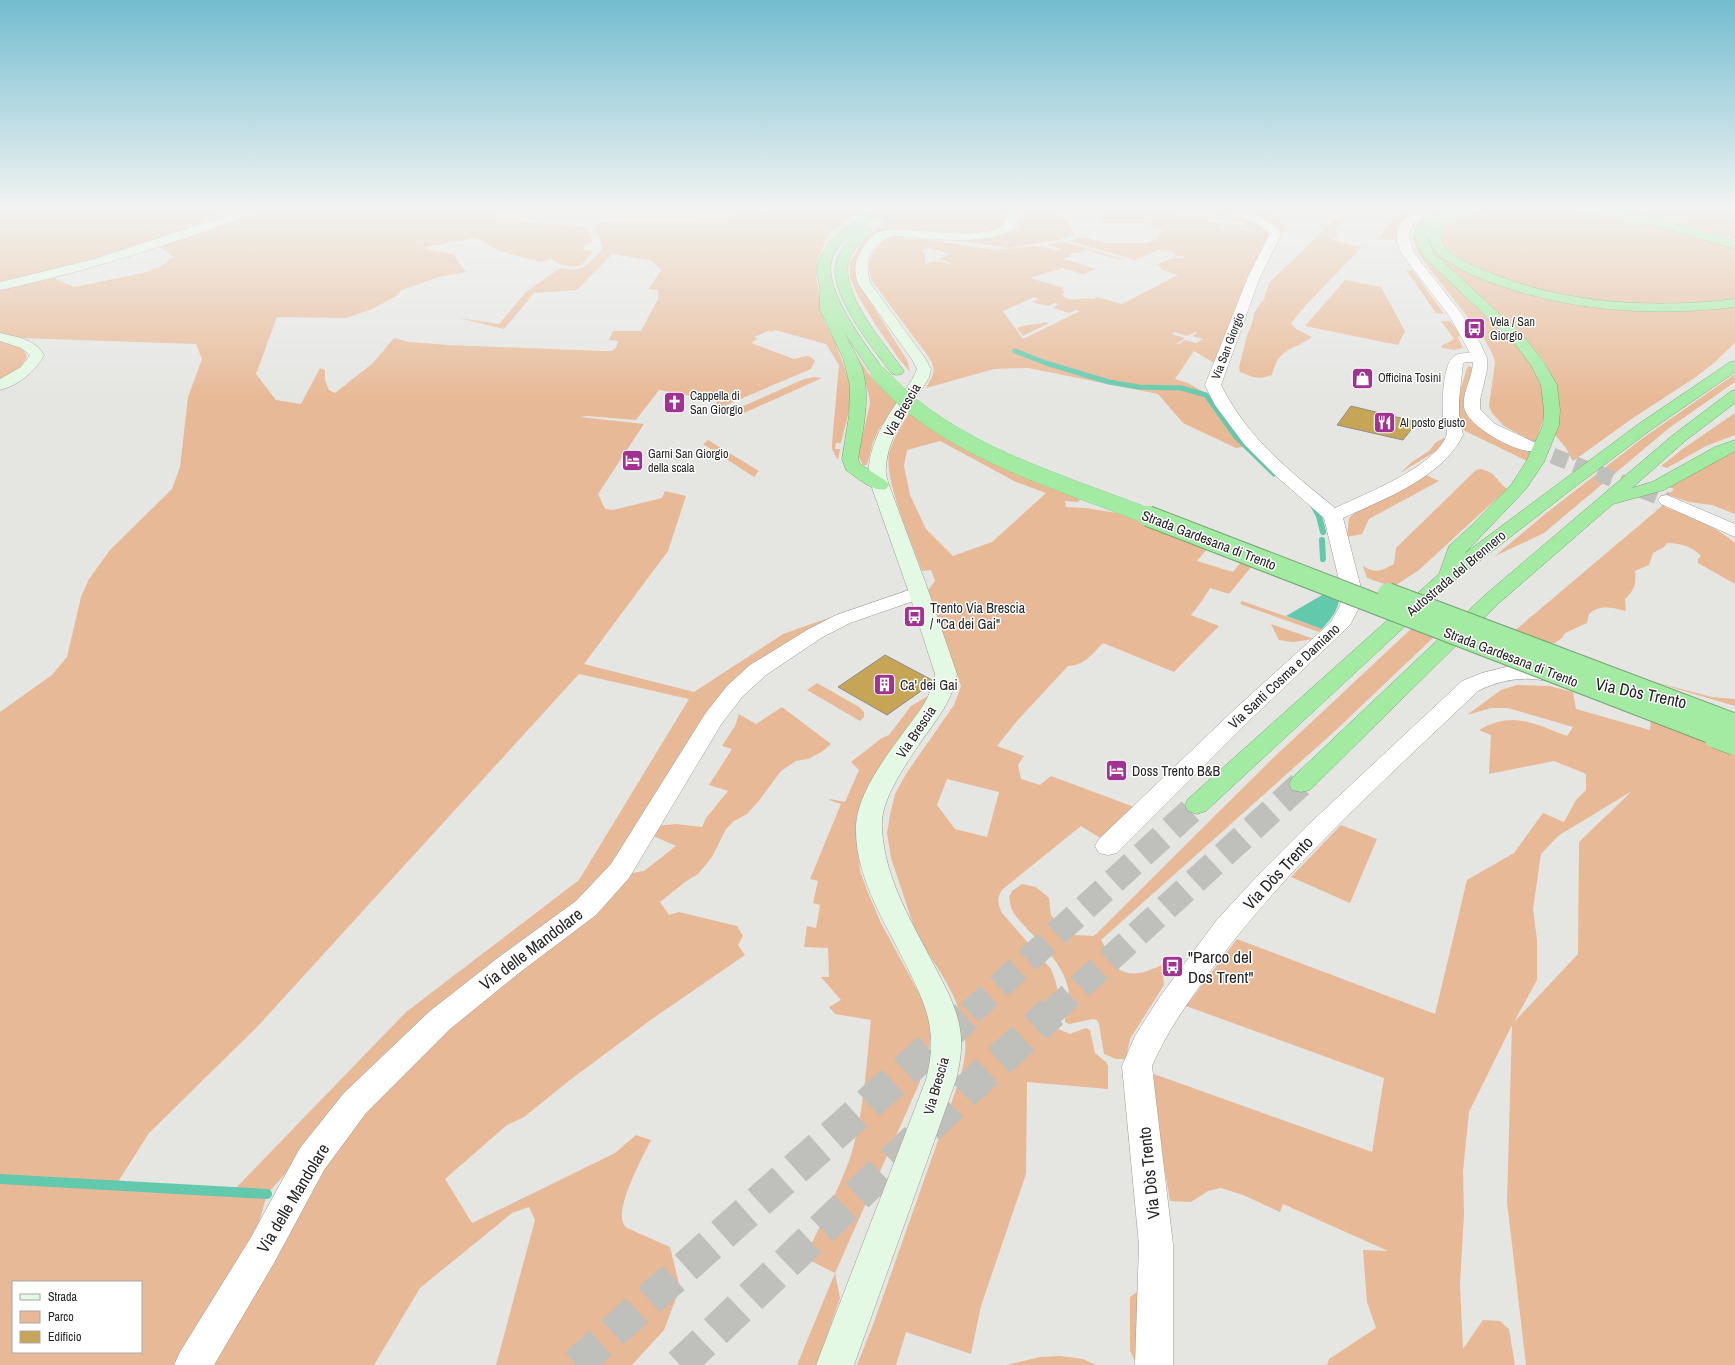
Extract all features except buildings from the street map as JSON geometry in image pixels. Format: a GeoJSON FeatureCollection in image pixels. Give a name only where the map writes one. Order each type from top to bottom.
{"type":"FeatureCollection","features":[{"type":"Feature","properties":{"kind":"highway","name":"Strada Gardesana di Trento"},"geometry":{"type":"LineString","coordinates":[[824,273],[826,288],[848,328],[888,372],[909,403],[939,424],[977,447],[1028,470],[1735,742]]}},
{"type":"Feature","properties":{"kind":"highway","name":"Strada Gardesana di Trento"},"geometry":{"type":"LineString","coordinates":[[840,273],[841,280],[849,298],[874,341],[888,372],[953,417],[991,439],[1040,461],[1735,724]]}},
{"type":"Feature","properties":{"kind":"highway"},"geometry":{"type":"LineString","coordinates":[[1448,273],[1524,346],[1538,364],[1549,385],[1552,410],[1551,425],[1535,462],[1517,489],[1479,529],[1456,550],[1448,576]]}},
{"type":"Feature","properties":{"kind":"highway"},"geometry":{"type":"LineString","coordinates":[[1481,273],[1526,289],[1562,297],[1635,307],[1683,307],[1735,303]]}},
{"type":"Feature","properties":{"kind":"highway"},"geometry":{"type":"LineString","coordinates":[[826,288],[827,312],[850,356],[856,373],[859,406],[850,459],[852,466],[855,469],[880,485]]}},
{"type":"Feature","properties":{"kind":"highway","name":"Autostrada del Brennero"},"geometry":{"type":"LineString","coordinates":[[1197,805],[1448,576],[1566,485],[1646,426],[1735,365]]}},
{"type":"Feature","properties":{"kind":"highway"},"geometry":{"type":"LineString","coordinates":[[1301,784],[1492,599],[1679,438],[1735,395]]}},
{"type":"Feature","properties":{"kind":"highway"},"geometry":{"type":"LineString","coordinates":[[1606,500],[1658,486],[1717,453],[1735,445]]}},
{"type":"Feature","properties":{"kind":"street"},"geometry":{"type":"LineString","coordinates":[[0,286],[63,273]]}},
{"type":"Feature","properties":{"kind":"street","name":"Via Brescia"},"geometry":{"type":"LineString","coordinates":[[835,1365],[941,1080],[946,1061],[945,1028],[941,1012],[925,975],[878,882],[869,824],[875,799],[891,770],[938,701],[944,687],[946,674],[880,485],[877,468],[881,448],[889,429],[921,378],[924,369],[920,361],[865,284],[861,273]]}},
{"type":"Feature","properties":{"kind":"street","name":"Via San Giorgio"},"geometry":{"type":"LineString","coordinates":[[1256,273],[1213,385],[1219,400],[1234,421],[1268,460],[1333,516]]}},
{"type":"Feature","properties":{"kind":"street"},"geometry":{"type":"LineString","coordinates":[[1422,273],[1469,336],[1480,358],[1479,374],[1473,394],[1472,407],[1483,421],[1498,432],[1530,447]]}},
{"type":"Feature","properties":{"kind":"street"},"geometry":{"type":"LineString","coordinates":[[0,337],[28,346],[35,350],[37,355],[29,368],[19,376],[0,385]]}},
{"type":"Feature","properties":{"kind":"street"},"geometry":{"type":"LineString","coordinates":[[1333,516],[1420,472],[1442,455],[1452,443],[1456,432],[1451,420],[1450,394],[1456,363],[1461,358],[1480,358]]}},
{"type":"Feature","properties":{"kind":"street"},"geometry":{"type":"LineString","coordinates":[[1667,500],[1735,531]]}},
{"type":"Feature","properties":{"kind":"street","name":"Via Santi Cosma e Damiano"},"geometry":{"type":"LineString","coordinates":[[1108,846],[1244,712],[1340,625],[1350,606],[1352,592],[1333,516]]}},
{"type":"Feature","properties":{"kind":"street","name":"Via delle Mandolare"},"geometry":{"type":"LineString","coordinates":[[193,1365],[262,1250],[312,1159],[355,1103],[440,1020],[509,965],[586,908],[601,893],[620,871],[713,719],[735,691],[758,670],[814,634],[843,620],[918,593]]}},
{"type":"Feature","properties":{"kind":"street","name":"Via Dòs Trento"},"geometry":{"type":"LineString","coordinates":[[1154,1365],[1156,1245],[1136,1066],[1150,1036],[1169,1006],[1226,929],[1270,879],[1316,832],[1470,686],[1484,678],[1513,672],[1541,673],[1621,688],[1735,716]]}},
{"type":"Feature","properties":{"kind":"green space"},"geometry":{"type":"Polygon","coordinates":[[[0,273],[46,273],[0,284],[0,273]]]}},
{"type":"Feature","properties":{"kind":"green space"},"geometry":{"type":"Polygon","coordinates":[[[143,273],[462,273],[439,277],[402,290],[395,297],[372,309],[346,318],[277,317],[256,374],[276,400],[301,404],[320,368],[325,370],[325,380],[329,390],[335,393],[373,363],[394,338],[409,342],[449,345],[611,351],[616,348],[618,341],[609,340],[613,331],[641,331],[658,299],[658,290],[649,289],[659,273],[816,273],[824,321],[835,342],[849,380],[851,403],[841,443],[836,443],[835,449],[840,449],[838,460],[832,449],[832,443],[839,365],[826,344],[775,330],[772,332],[768,331],[754,337],[758,339],[751,343],[794,359],[807,356],[811,357],[815,361],[811,369],[724,406],[715,406],[717,400],[713,397],[707,398],[704,394],[698,397],[659,390],[636,420],[587,416],[580,417],[644,424],[598,494],[605,509],[613,510],[662,498],[665,491],[686,496],[668,551],[584,664],[694,692],[783,634],[837,615],[757,666],[613,868],[298,1160],[267,1194],[257,1230],[180,1365],[0,1365],[0,712],[52,675],[67,657],[81,597],[89,579],[110,550],[172,489],[180,467],[188,397],[202,359],[196,344],[21,338],[0,333],[0,289],[54,278],[74,287],[143,273]],[[579,674],[257,1027],[149,1133],[116,1185],[232,1192],[406,1012],[579,880],[689,699],[579,674]]]}},
{"type":"Feature","properties":{"kind":"green space"},"geometry":{"type":"Polygon","coordinates":[[[553,273],[594,273],[577,290],[534,293],[504,329],[459,318],[499,324],[526,292],[553,273]]]}},
{"type":"Feature","properties":{"kind":"green space"},"geometry":{"type":"Polygon","coordinates":[[[850,273],[855,273],[856,279],[907,360],[910,372],[899,359],[875,324],[858,296],[850,277],[850,273]]]}},
{"type":"Feature","properties":{"kind":"green space"},"geometry":{"type":"Polygon","coordinates":[[[869,273],[1047,273],[1030,278],[1064,288],[1061,290],[1065,291],[1062,295],[1069,299],[1093,299],[1097,297],[1122,304],[1178,275],[1171,273],[1255,273],[1216,364],[1194,351],[1175,379],[1188,383],[1207,394],[1248,446],[1236,448],[1183,423],[1158,394],[1028,368],[994,369],[926,388],[931,379],[933,365],[928,356],[872,281],[869,273]],[[1034,297],[1003,311],[1023,339],[1080,311],[1076,310],[1069,313],[1053,308],[1059,304],[1055,303],[1048,306],[1032,302],[1039,299],[1034,297]],[[1174,332],[1172,334],[1185,338],[1176,344],[1179,344],[1185,340],[1196,343],[1203,339],[1192,336],[1197,333],[1195,332],[1187,336],[1174,332]]]}},
{"type":"Feature","properties":{"kind":"green space"},"geometry":{"type":"Polygon","coordinates":[[[1280,273],[1337,273],[1291,323],[1296,329],[1312,337],[1282,354],[1278,359],[1272,375],[1261,378],[1253,377],[1240,372],[1239,367],[1254,313],[1264,299],[1269,283],[1280,273]]]}},
{"type":"Feature","properties":{"kind":"green space"},"geometry":{"type":"Polygon","coordinates":[[[1408,273],[1414,273],[1444,314],[1436,313],[1408,273]]]}},
{"type":"Feature","properties":{"kind":"green space"},"geometry":{"type":"Polygon","coordinates":[[[1433,273],[1442,273],[1479,307],[1517,346],[1533,367],[1542,388],[1545,408],[1535,443],[1504,426],[1492,413],[1489,406],[1495,362],[1483,337],[1433,273]]]}},
{"type":"Feature","properties":{"kind":"green space"},"geometry":{"type":"Polygon","coordinates":[[[1454,273],[1480,273],[1579,302],[1735,307],[1735,343],[1696,377],[1633,418],[1573,461],[1566,448],[1555,435],[1558,423],[1555,384],[1544,361],[1526,339],[1454,273]]]}},
{"type":"Feature","properties":{"kind":"green space"},"geometry":{"type":"Polygon","coordinates":[[[1489,273],[1735,273],[1735,299],[1674,304],[1592,300],[1540,290],[1489,273]]]}},
{"type":"Feature","properties":{"kind":"green space"},"geometry":{"type":"Polygon","coordinates":[[[1345,280],[1381,287],[1405,331],[1398,345],[1305,326],[1345,280]]]}},
{"type":"Feature","properties":{"kind":"green space"},"geometry":{"type":"Polygon","coordinates":[[[1441,321],[1450,321],[1461,335],[1458,337],[1463,348],[1454,350],[1442,348],[1441,346],[1454,339],[1441,321]]]}},
{"type":"Feature","properties":{"kind":"green space"},"geometry":{"type":"Polygon","coordinates":[[[1045,322],[1049,323],[1023,336],[1017,328],[1038,324],[1045,322]]]}},
{"type":"Feature","properties":{"kind":"green space"},"geometry":{"type":"Polygon","coordinates":[[[0,340],[20,348],[26,353],[27,357],[18,370],[0,381],[0,340]]]}},
{"type":"Feature","properties":{"kind":"green space"},"geometry":{"type":"Polygon","coordinates":[[[857,356],[869,374],[899,404],[879,429],[873,442],[867,465],[863,465],[858,455],[870,404],[869,395],[857,356]]]}},
{"type":"Feature","properties":{"kind":"green space"},"geometry":{"type":"Polygon","coordinates":[[[1469,366],[1474,368],[1466,396],[1503,441],[1531,453],[1527,461],[1465,431],[1459,416],[1458,400],[1467,368],[1469,366]]]}},
{"type":"Feature","properties":{"kind":"green space"},"geometry":{"type":"Polygon","coordinates":[[[1735,374],[1735,382],[1669,428],[1544,533],[1495,556],[1545,514],[1643,438],[1735,374]]]}},
{"type":"Feature","properties":{"kind":"green space"},"geometry":{"type":"Polygon","coordinates":[[[814,377],[822,378],[735,417],[728,413],[804,379],[814,377]]]}},
{"type":"Feature","properties":{"kind":"green space"},"geometry":{"type":"Polygon","coordinates":[[[909,413],[1081,499],[1078,502],[1065,501],[1066,507],[1085,508],[1117,513],[1208,548],[1197,561],[1233,572],[1241,562],[1252,566],[1229,594],[1210,588],[1191,615],[1219,626],[1174,672],[1103,643],[1092,655],[1079,664],[1068,666],[1017,721],[997,746],[1024,756],[1018,765],[1021,779],[1040,785],[1051,776],[1137,808],[1105,841],[1081,826],[1003,889],[999,898],[1002,913],[1051,969],[1058,994],[1058,1008],[1053,1020],[1056,1028],[1070,1034],[1086,1028],[1090,1030],[1095,1053],[1106,1062],[1108,1066],[1108,1089],[1027,1082],[1026,1174],[981,1306],[971,1354],[906,1332],[896,1365],[857,1365],[874,1322],[958,1084],[965,1054],[965,1036],[957,1004],[941,974],[913,931],[914,927],[891,858],[887,833],[895,794],[906,774],[954,705],[961,686],[928,590],[935,581],[931,570],[922,571],[900,512],[891,479],[889,454],[895,438],[909,413]],[[940,441],[907,450],[904,466],[910,495],[926,529],[953,556],[992,542],[1046,493],[1016,482],[940,441]],[[947,779],[937,805],[955,829],[987,837],[999,792],[947,779]]]}},
{"type":"Feature","properties":{"kind":"green space"},"geometry":{"type":"Polygon","coordinates":[[[1735,413],[1735,435],[1706,446],[1667,468],[1661,466],[1684,448],[1735,413]]]}},
{"type":"Feature","properties":{"kind":"green space"},"geometry":{"type":"Polygon","coordinates":[[[1447,437],[1436,451],[1400,473],[1412,462],[1429,451],[1436,442],[1447,437]]]}},
{"type":"Feature","properties":{"kind":"green space"},"geometry":{"type":"Polygon","coordinates":[[[708,440],[759,471],[754,477],[703,444],[708,440]]]}},
{"type":"Feature","properties":{"kind":"green space"},"geometry":{"type":"Polygon","coordinates":[[[1735,449],[1735,514],[1712,505],[1689,502],[1668,495],[1674,489],[1669,487],[1735,449]]]}},
{"type":"Feature","properties":{"kind":"green space"},"geometry":{"type":"Polygon","coordinates":[[[1480,469],[1492,474],[1507,489],[1419,570],[1393,587],[1367,578],[1363,566],[1378,571],[1394,564],[1396,548],[1476,470],[1480,469]]]}},
{"type":"Feature","properties":{"kind":"green space"},"geometry":{"type":"Polygon","coordinates":[[[1426,475],[1439,481],[1369,519],[1362,534],[1347,537],[1349,518],[1357,511],[1426,475]]]}},
{"type":"Feature","properties":{"kind":"green space"},"geometry":{"type":"Polygon","coordinates":[[[1662,506],[1691,517],[1709,526],[1735,543],[1735,584],[1698,563],[1698,559],[1701,556],[1694,550],[1681,544],[1667,543],[1664,547],[1653,553],[1649,565],[1635,571],[1636,580],[1634,586],[1631,593],[1625,599],[1626,611],[1602,608],[1593,611],[1589,614],[1587,623],[1565,633],[1562,638],[1555,643],[1540,643],[1512,633],[1662,506]]]}},
{"type":"Feature","properties":{"kind":"green space"},"geometry":{"type":"Polygon","coordinates":[[[1242,601],[1322,629],[1319,632],[1240,604],[1242,601]]]}},
{"type":"Feature","properties":{"kind":"green space"},"geometry":{"type":"Polygon","coordinates":[[[1271,624],[1314,639],[1293,642],[1279,640],[1271,624]]]}},
{"type":"Feature","properties":{"kind":"green space"},"geometry":{"type":"Polygon","coordinates":[[[1412,628],[1435,636],[1336,730],[1101,940],[1112,963],[1124,972],[1142,972],[1162,965],[1164,985],[1130,1039],[1126,1059],[1116,1059],[1104,1054],[1097,1020],[1093,1019],[1069,1024],[1065,1022],[1069,992],[1065,977],[1060,967],[1046,949],[1015,915],[1011,908],[1009,897],[1012,891],[1022,884],[1036,887],[1049,898],[1051,915],[1060,926],[1074,935],[1094,936],[1271,760],[1412,628]]]}},
{"type":"Feature","properties":{"kind":"green space"},"geometry":{"type":"Polygon","coordinates":[[[1650,681],[1712,697],[1735,699],[1735,706],[1650,681]]]}},
{"type":"Feature","properties":{"kind":"green space"},"geometry":{"type":"Polygon","coordinates":[[[817,683],[859,707],[864,712],[864,717],[860,721],[807,690],[817,683]]]}},
{"type":"Feature","properties":{"kind":"green space"},"geometry":{"type":"Polygon","coordinates":[[[1517,685],[1549,686],[1573,692],[1576,709],[1650,730],[1651,716],[1735,752],[1735,1365],[1526,1365],[1507,1202],[1512,1025],[1469,1112],[1463,1171],[1464,1214],[1460,1285],[1463,1349],[1483,1320],[1500,1321],[1509,1329],[1515,1365],[1327,1365],[1329,1359],[1376,1328],[1367,1302],[1363,1250],[1388,1251],[1283,1204],[1280,1212],[1243,1195],[1221,1188],[1208,1191],[1191,1202],[1170,1201],[1152,1093],[1154,1074],[1372,1152],[1384,1078],[1186,1006],[1237,939],[1435,1014],[1467,880],[1514,853],[1543,813],[1564,822],[1576,800],[1586,790],[1586,774],[1554,761],[1489,774],[1491,735],[1479,730],[1491,724],[1513,720],[1533,723],[1567,736],[1573,727],[1508,708],[1491,708],[1467,715],[1501,690],[1517,685]],[[1632,791],[1558,836],[1541,854],[1533,909],[1537,940],[1537,980],[1514,1022],[1578,954],[1579,842],[1632,791]]]}},
{"type":"Feature","properties":{"kind":"green space"},"geometry":{"type":"Polygon","coordinates":[[[933,693],[856,832],[860,871],[868,893],[881,923],[921,997],[929,1017],[931,1034],[928,1059],[919,1084],[835,1273],[805,1258],[839,1185],[854,1144],[864,1091],[871,1020],[835,1014],[829,1007],[841,1000],[821,977],[829,977],[828,948],[804,947],[807,926],[816,928],[820,905],[813,903],[818,881],[810,879],[841,804],[829,800],[845,802],[859,770],[851,762],[882,738],[889,735],[911,706],[933,693]]]}},
{"type":"Feature","properties":{"kind":"green space"},"geometry":{"type":"Polygon","coordinates":[[[782,707],[831,744],[823,751],[808,759],[796,761],[781,771],[747,814],[734,821],[726,829],[712,857],[698,874],[685,882],[660,902],[669,915],[679,912],[737,926],[743,936],[738,945],[745,955],[652,1019],[570,1080],[524,1117],[507,1125],[445,1179],[472,1223],[615,1153],[636,1135],[651,1140],[630,1185],[622,1211],[623,1221],[627,1228],[670,1247],[680,1288],[664,1330],[632,1365],[496,1365],[535,1220],[529,1207],[512,1213],[420,1288],[374,1365],[214,1365],[320,1173],[382,1091],[449,1023],[627,874],[644,871],[676,846],[649,834],[654,826],[676,824],[702,827],[706,818],[728,791],[709,785],[732,749],[722,746],[735,726],[739,714],[756,724],[782,707]]]}},
{"type":"Feature","properties":{"kind":"green space"},"geometry":{"type":"Polygon","coordinates":[[[1341,825],[1377,839],[1350,903],[1291,877],[1341,825]]]}},
{"type":"Feature","properties":{"kind":"green space"},"geometry":{"type":"Polygon","coordinates":[[[835,1273],[840,1298],[817,1365],[797,1365],[835,1273]]]}},
{"type":"Feature","properties":{"kind":"green space"},"geometry":{"type":"Polygon","coordinates":[[[1137,1292],[1137,1365],[1130,1351],[1130,1297],[1137,1292]]]}},
{"type":"Feature","properties":{"kind":"green space"},"geometry":{"type":"Polygon","coordinates":[[[1060,1356],[1083,1359],[1096,1365],[1006,1365],[1040,1357],[1060,1356]]]}},
{"type":"Feature","properties":{"kind":"shaded area"},"geometry":{"type":"Polygon","coordinates":[[[1324,594],[1339,599],[1331,619],[1322,629],[1286,616],[1324,594]]]}},
{"type":"Feature","properties":{"kind":"waterway"},"geometry":{"type":"LineString","coordinates":[[1015,351],[1046,363],[1109,382],[1139,387],[1181,388],[1206,395],[1236,437],[1274,474]]}},
{"type":"Feature","properties":{"kind":"waterway"},"geometry":{"type":"LineString","coordinates":[[1313,506],[1319,517]]}},
{"type":"Feature","properties":{"kind":"waterway"},"geometry":{"type":"LineString","coordinates":[[1319,516],[1323,532]]}},
{"type":"Feature","properties":{"kind":"waterway"},"geometry":{"type":"LineString","coordinates":[[1322,540],[1323,559]]}},
{"type":"Feature","properties":{"kind":"waterway"},"geometry":{"type":"LineString","coordinates":[[0,1179],[267,1194]]}},
{"type":"Feature","properties":{"kind":"tunnel"},"geometry":{"type":"LineString","coordinates":[[1530,447],[1667,500]]}},
{"type":"Feature","properties":{"kind":"tunnel"},"geometry":{"type":"LineString","coordinates":[[1051,1013],[1301,784]]}},
{"type":"Feature","properties":{"kind":"tunnel"},"geometry":{"type":"LineString","coordinates":[[970,1013],[1197,805]]}},
{"type":"Feature","properties":{"kind":"tunnel"},"geometry":{"type":"LineString","coordinates":[[576,1365],[971,1012]]}},
{"type":"Feature","properties":{"kind":"tunnel"},"geometry":{"type":"LineString","coordinates":[[680,1365],[965,1092],[1052,1012]]}},
{"type":"Feature","properties":{"kind":"place","name":"Vela / San Giorgio"},"geometry":{"type":"Point","coordinates":[1474,329]}},
{"type":"Feature","properties":{"kind":"place","name":"Officina Tosini"},"geometry":{"type":"Point","coordinates":[1362,378]}},
{"type":"Feature","properties":{"kind":"place","name":"Cappella di San Giorgio"},"geometry":{"type":"Point","coordinates":[675,403]}},
{"type":"Feature","properties":{"kind":"place","name":"Al posto giusto"},"geometry":{"type":"Point","coordinates":[1385,423]}},
{"type":"Feature","properties":{"kind":"place","name":"Garni San Giorgio della scala"},"geometry":{"type":"Point","coordinates":[633,461]}},
{"type":"Feature","properties":{"kind":"place","name":"Trento Via Brescia / \"Ca dei Gai\""},"geometry":{"type":"Point","coordinates":[914,616]}},
{"type":"Feature","properties":{"kind":"place","name":"Ca' dei Gai"},"geometry":{"type":"Point","coordinates":[885,685]}},
{"type":"Feature","properties":{"kind":"place","name":"Doss Trento B&B"},"geometry":{"type":"Point","coordinates":[1117,771]}},
{"type":"Feature","properties":{"kind":"place","name":"\"Parco del Dos Trent\""},"geometry":{"type":"Point","coordinates":[1172,967]}}]}
